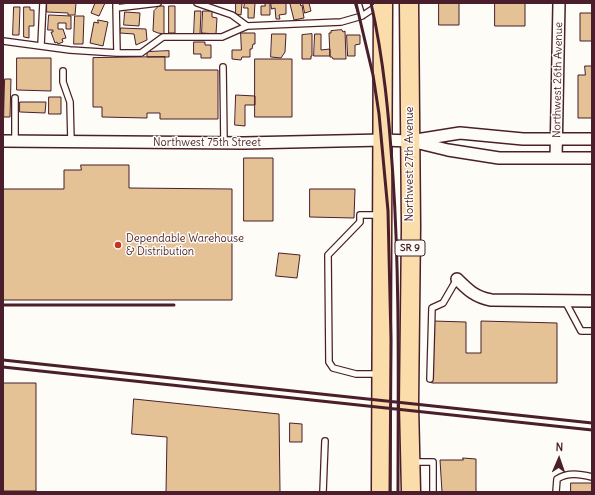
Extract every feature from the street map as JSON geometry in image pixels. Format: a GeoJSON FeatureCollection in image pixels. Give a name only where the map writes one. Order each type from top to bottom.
{"type":"FeatureCollection","features":[{"type":"Feature","properties":{"kind":"main road","name":"SR 9"},"geometry":{"type":"LineString","coordinates":[[381,492],[383,140],[382,3]]}},
{"type":"Feature","properties":{"kind":"main road","name":"Northwest 27th Avenue"},"geometry":{"type":"LineString","coordinates":[[409,3],[411,227],[409,341],[411,492]]}},
{"type":"Feature","properties":{"kind":"street","name":"Northwest 26th Avenue"},"geometry":{"type":"LineString","coordinates":[[556,158],[559,3]]}},
{"type":"Feature","properties":{"kind":"street","name":"Northwest 75th Street"},"geometry":{"type":"LineString","coordinates":[[410,141],[460,133],[523,139],[592,139]]}},
{"type":"Feature","properties":{"kind":"street","name":"Northwest 75th Street"},"geometry":{"type":"LineString","coordinates":[[3,141],[224,143],[383,140],[410,141],[448,150],[499,158],[592,158]]}},
{"type":"Feature","properties":{"kind":"street"},"geometry":{"type":"LineString","coordinates":[[457,279],[469,292],[483,298],[504,301],[592,301]]}},
{"type":"Feature","properties":{"kind":"lane"},"geometry":{"type":"LineString","coordinates":[[41,45],[43,3]]}},
{"type":"Feature","properties":{"kind":"lane"},"geometry":{"type":"LineString","coordinates":[[117,53],[116,6],[158,3]]}},
{"type":"Feature","properties":{"kind":"lane"},"geometry":{"type":"LineString","coordinates":[[197,3],[232,15],[247,26]]}},
{"type":"Feature","properties":{"kind":"lane"},"geometry":{"type":"LineString","coordinates":[[358,3],[362,16]]}},
{"type":"Feature","properties":{"kind":"lane"},"geometry":{"type":"LineString","coordinates":[[3,41],[70,50],[117,53],[141,52],[162,37],[222,38],[247,26],[341,22],[362,16],[382,3]]}},
{"type":"Feature","properties":{"kind":"lane"},"geometry":{"type":"LineString","coordinates":[[223,68],[224,143]]}},
{"type":"Feature","properties":{"kind":"lane"},"geometry":{"type":"LineString","coordinates":[[63,71],[63,82],[70,102],[71,142]]}},
{"type":"Feature","properties":{"kind":"lane"},"geometry":{"type":"LineString","coordinates":[[15,98],[15,141]]}},
{"type":"Feature","properties":{"kind":"lane"},"geometry":{"type":"LineString","coordinates":[[381,374],[356,374],[333,368],[329,362],[328,255],[360,222],[360,216],[382,215]]}},
{"type":"Feature","properties":{"kind":"lane"},"geometry":{"type":"LineString","coordinates":[[430,379],[432,308],[444,303],[457,279]]}},
{"type":"Feature","properties":{"kind":"lane"},"geometry":{"type":"LineString","coordinates":[[565,301],[581,331],[592,331]]}},
{"type":"Feature","properties":{"kind":"lane"},"geometry":{"type":"LineString","coordinates":[[323,492],[325,441]]}},
{"type":"Feature","properties":{"kind":"lane"},"geometry":{"type":"LineString","coordinates":[[410,462],[433,462],[433,492]]}},
{"type":"Feature","properties":{"kind":"lane"},"geometry":{"type":"LineString","coordinates":[[556,492],[556,479],[562,475],[572,474],[592,477]]}},
{"type":"Feature","properties":{"kind":"building"},"geometry":{"type":"Polygon","coordinates":[[[47,3],[76,3],[75,15],[68,15],[68,13],[47,12],[47,3]]]}},
{"type":"Feature","properties":{"kind":"building"},"geometry":{"type":"Polygon","coordinates":[[[95,3],[105,3],[99,16],[91,13],[95,3]]]}},
{"type":"Feature","properties":{"kind":"building"},"geometry":{"type":"Polygon","coordinates":[[[236,3],[242,3],[241,15],[236,14],[236,3]]]}},
{"type":"Feature","properties":{"kind":"building"},"geometry":{"type":"Polygon","coordinates":[[[245,3],[255,3],[254,18],[248,18],[248,8],[244,8],[245,3]]]}},
{"type":"Feature","properties":{"kind":"building"},"geometry":{"type":"Polygon","coordinates":[[[265,3],[270,3],[270,15],[261,15],[261,6],[265,6],[265,3]]]}},
{"type":"Feature","properties":{"kind":"building"},"geometry":{"type":"Polygon","coordinates":[[[271,3],[286,3],[286,14],[279,15],[280,19],[276,19],[275,8],[272,9],[271,3]]]}},
{"type":"Feature","properties":{"kind":"building"},"geometry":{"type":"Polygon","coordinates":[[[288,3],[300,3],[301,6],[302,5],[304,18],[294,20],[290,4],[288,3]]]}},
{"type":"Feature","properties":{"kind":"building"},"geometry":{"type":"Polygon","coordinates":[[[303,3],[309,3],[311,11],[305,13],[303,3]]]}},
{"type":"Feature","properties":{"kind":"building"},"geometry":{"type":"Polygon","coordinates":[[[439,3],[459,3],[459,25],[439,25],[439,3]]]}},
{"type":"Feature","properties":{"kind":"building"},"geometry":{"type":"Polygon","coordinates":[[[495,3],[525,3],[525,26],[495,26],[495,3]]]}},
{"type":"Feature","properties":{"kind":"building"},"geometry":{"type":"Polygon","coordinates":[[[159,6],[164,6],[164,34],[153,31],[154,11],[159,6]]]}},
{"type":"Feature","properties":{"kind":"building"},"geometry":{"type":"Polygon","coordinates":[[[169,6],[175,6],[175,33],[169,33],[169,6]]]}},
{"type":"Feature","properties":{"kind":"building"},"geometry":{"type":"Polygon","coordinates":[[[14,7],[20,7],[19,35],[13,35],[14,7]]]}},
{"type":"Feature","properties":{"kind":"building"},"geometry":{"type":"Polygon","coordinates":[[[24,7],[30,7],[30,10],[34,10],[34,26],[29,26],[29,38],[24,37],[24,7]]]}},
{"type":"Feature","properties":{"kind":"building"},"geometry":{"type":"Polygon","coordinates":[[[195,11],[201,11],[200,34],[194,34],[195,11]]]}},
{"type":"Feature","properties":{"kind":"building"},"geometry":{"type":"Polygon","coordinates":[[[203,11],[212,11],[212,17],[217,18],[216,34],[202,33],[203,11]]]}},
{"type":"Feature","properties":{"kind":"building"},"geometry":{"type":"Polygon","coordinates":[[[125,12],[140,13],[139,26],[124,25],[125,12]]]}},
{"type":"Feature","properties":{"kind":"building"},"geometry":{"type":"Polygon","coordinates":[[[580,13],[592,13],[592,41],[580,41],[580,13]]]}},
{"type":"Feature","properties":{"kind":"building"},"geometry":{"type":"Polygon","coordinates":[[[49,15],[71,16],[71,29],[66,29],[66,23],[58,23],[58,29],[63,29],[66,38],[62,39],[63,42],[58,44],[57,42],[55,43],[51,32],[53,32],[53,30],[48,30],[49,15]]]}},
{"type":"Feature","properties":{"kind":"building"},"geometry":{"type":"Polygon","coordinates":[[[75,16],[84,16],[83,44],[74,44],[75,16]]]}},
{"type":"Feature","properties":{"kind":"building"},"geometry":{"type":"Polygon","coordinates":[[[98,20],[108,22],[103,46],[90,43],[94,22],[98,23],[98,20]]]}},
{"type":"Feature","properties":{"kind":"building"},"geometry":{"type":"Polygon","coordinates":[[[121,28],[146,29],[147,40],[136,45],[134,34],[120,33],[121,28]]]}},
{"type":"Feature","properties":{"kind":"building"},"geometry":{"type":"Polygon","coordinates":[[[342,30],[343,32],[345,31],[346,59],[333,59],[330,57],[329,33],[331,33],[331,31],[342,30]]]}},
{"type":"Feature","properties":{"kind":"building"},"geometry":{"type":"Polygon","coordinates":[[[241,33],[255,33],[255,44],[253,44],[252,49],[250,49],[250,57],[242,57],[241,60],[232,59],[232,50],[241,50],[241,33]]]}},
{"type":"Feature","properties":{"kind":"building"},"geometry":{"type":"Polygon","coordinates":[[[272,34],[286,34],[285,52],[281,58],[271,57],[272,34]]]}},
{"type":"Feature","properties":{"kind":"building"},"geometry":{"type":"Polygon","coordinates":[[[312,34],[311,59],[302,59],[302,35],[312,34]]]}},
{"type":"Feature","properties":{"kind":"building"},"geometry":{"type":"Polygon","coordinates":[[[315,34],[321,34],[321,50],[330,49],[330,56],[314,56],[315,34]]]}},
{"type":"Feature","properties":{"kind":"building"},"geometry":{"type":"Polygon","coordinates":[[[347,35],[360,35],[360,44],[355,45],[355,56],[348,56],[347,35]]]}},
{"type":"Feature","properties":{"kind":"building"},"geometry":{"type":"Polygon","coordinates":[[[194,42],[205,42],[205,45],[211,45],[211,58],[201,58],[201,54],[194,54],[194,42]]]}},
{"type":"Feature","properties":{"kind":"building"},"geometry":{"type":"Polygon","coordinates":[[[169,51],[169,57],[147,57],[147,52],[169,51]]]}},
{"type":"Feature","properties":{"kind":"building"},"geometry":{"type":"Polygon","coordinates":[[[165,57],[165,70],[218,70],[218,119],[160,119],[160,113],[147,113],[147,118],[102,117],[102,107],[93,107],[93,58],[165,57]]]}},
{"type":"Feature","properties":{"kind":"building"},"geometry":{"type":"Polygon","coordinates":[[[17,58],[51,58],[51,91],[17,90],[17,58]]]}},
{"type":"Feature","properties":{"kind":"building"},"geometry":{"type":"Polygon","coordinates":[[[255,59],[292,59],[292,117],[255,117],[255,59]]]}},
{"type":"Feature","properties":{"kind":"building"},"geometry":{"type":"Polygon","coordinates":[[[585,66],[592,66],[592,118],[578,118],[578,75],[585,75],[585,66]]]}},
{"type":"Feature","properties":{"kind":"building"},"geometry":{"type":"Polygon","coordinates":[[[5,79],[11,79],[10,117],[4,117],[5,79]]]}},
{"type":"Feature","properties":{"kind":"building"},"geometry":{"type":"Polygon","coordinates":[[[236,95],[255,96],[255,105],[245,105],[245,126],[235,125],[236,95]]]}},
{"type":"Feature","properties":{"kind":"building"},"geometry":{"type":"Polygon","coordinates":[[[49,97],[61,97],[61,114],[49,114],[49,97]]]}},
{"type":"Feature","properties":{"kind":"building"},"geometry":{"type":"Polygon","coordinates":[[[20,102],[46,102],[45,113],[20,112],[20,102]]]}},
{"type":"Feature","properties":{"kind":"building"},"geometry":{"type":"Polygon","coordinates":[[[244,158],[273,158],[273,221],[244,221],[244,158]]]}},
{"type":"Feature","properties":{"kind":"building","name":"Dependable Warehouse & Distribution"},"geometry":{"type":"Polygon","coordinates":[[[81,165],[129,165],[129,188],[232,189],[232,300],[3,300],[3,189],[64,189],[64,170],[81,170],[81,165]]]}},
{"type":"Feature","properties":{"kind":"building"},"geometry":{"type":"Polygon","coordinates":[[[310,189],[355,189],[354,218],[310,217],[310,189]]]}},
{"type":"Feature","properties":{"kind":"building"},"geometry":{"type":"Polygon","coordinates":[[[279,253],[300,255],[297,278],[276,276],[279,253]]]}},
{"type":"Feature","properties":{"kind":"building"},"geometry":{"type":"Polygon","coordinates":[[[433,321],[466,322],[466,353],[481,353],[481,321],[557,323],[557,383],[432,383],[433,321]]]}},
{"type":"Feature","properties":{"kind":"building"},"geometry":{"type":"Polygon","coordinates":[[[3,383],[36,383],[36,491],[3,491],[3,383]]]}},
{"type":"Feature","properties":{"kind":"building"},"geometry":{"type":"Polygon","coordinates":[[[134,399],[279,414],[280,492],[166,492],[167,437],[132,434],[134,399]]]}},
{"type":"Feature","properties":{"kind":"building"},"geometry":{"type":"Polygon","coordinates":[[[290,423],[302,424],[302,442],[290,442],[290,423]]]}},
{"type":"Feature","properties":{"kind":"building"},"geometry":{"type":"Polygon","coordinates":[[[463,458],[476,459],[476,492],[442,492],[440,460],[463,460],[463,458]]]}},
{"type":"Feature","properties":{"kind":"building"},"geometry":{"type":"Polygon","coordinates":[[[571,483],[592,483],[592,492],[571,492],[571,483]]]}},
{"type":"Feature","properties":{"kind":"railway"},"geometry":{"type":"LineString","coordinates":[[356,3],[373,75],[379,114],[388,211],[391,340],[390,492]]}},
{"type":"Feature","properties":{"kind":"railway"},"geometry":{"type":"LineString","coordinates":[[371,3],[376,24],[388,111],[395,216],[398,334],[398,492]]}},
{"type":"Feature","properties":{"kind":"railway"},"geometry":{"type":"LineString","coordinates":[[3,305],[174,305]]}},
{"type":"Feature","properties":{"kind":"railway"},"geometry":{"type":"LineString","coordinates":[[3,360],[592,423]]}},
{"type":"Feature","properties":{"kind":"railway"},"geometry":{"type":"LineString","coordinates":[[3,367],[592,430]]}},
{"type":"Feature","properties":{"kind":"place","name":"Dependable Warehouse & Distribution"},"geometry":{"type":"Point","coordinates":[118,245]}}]}
